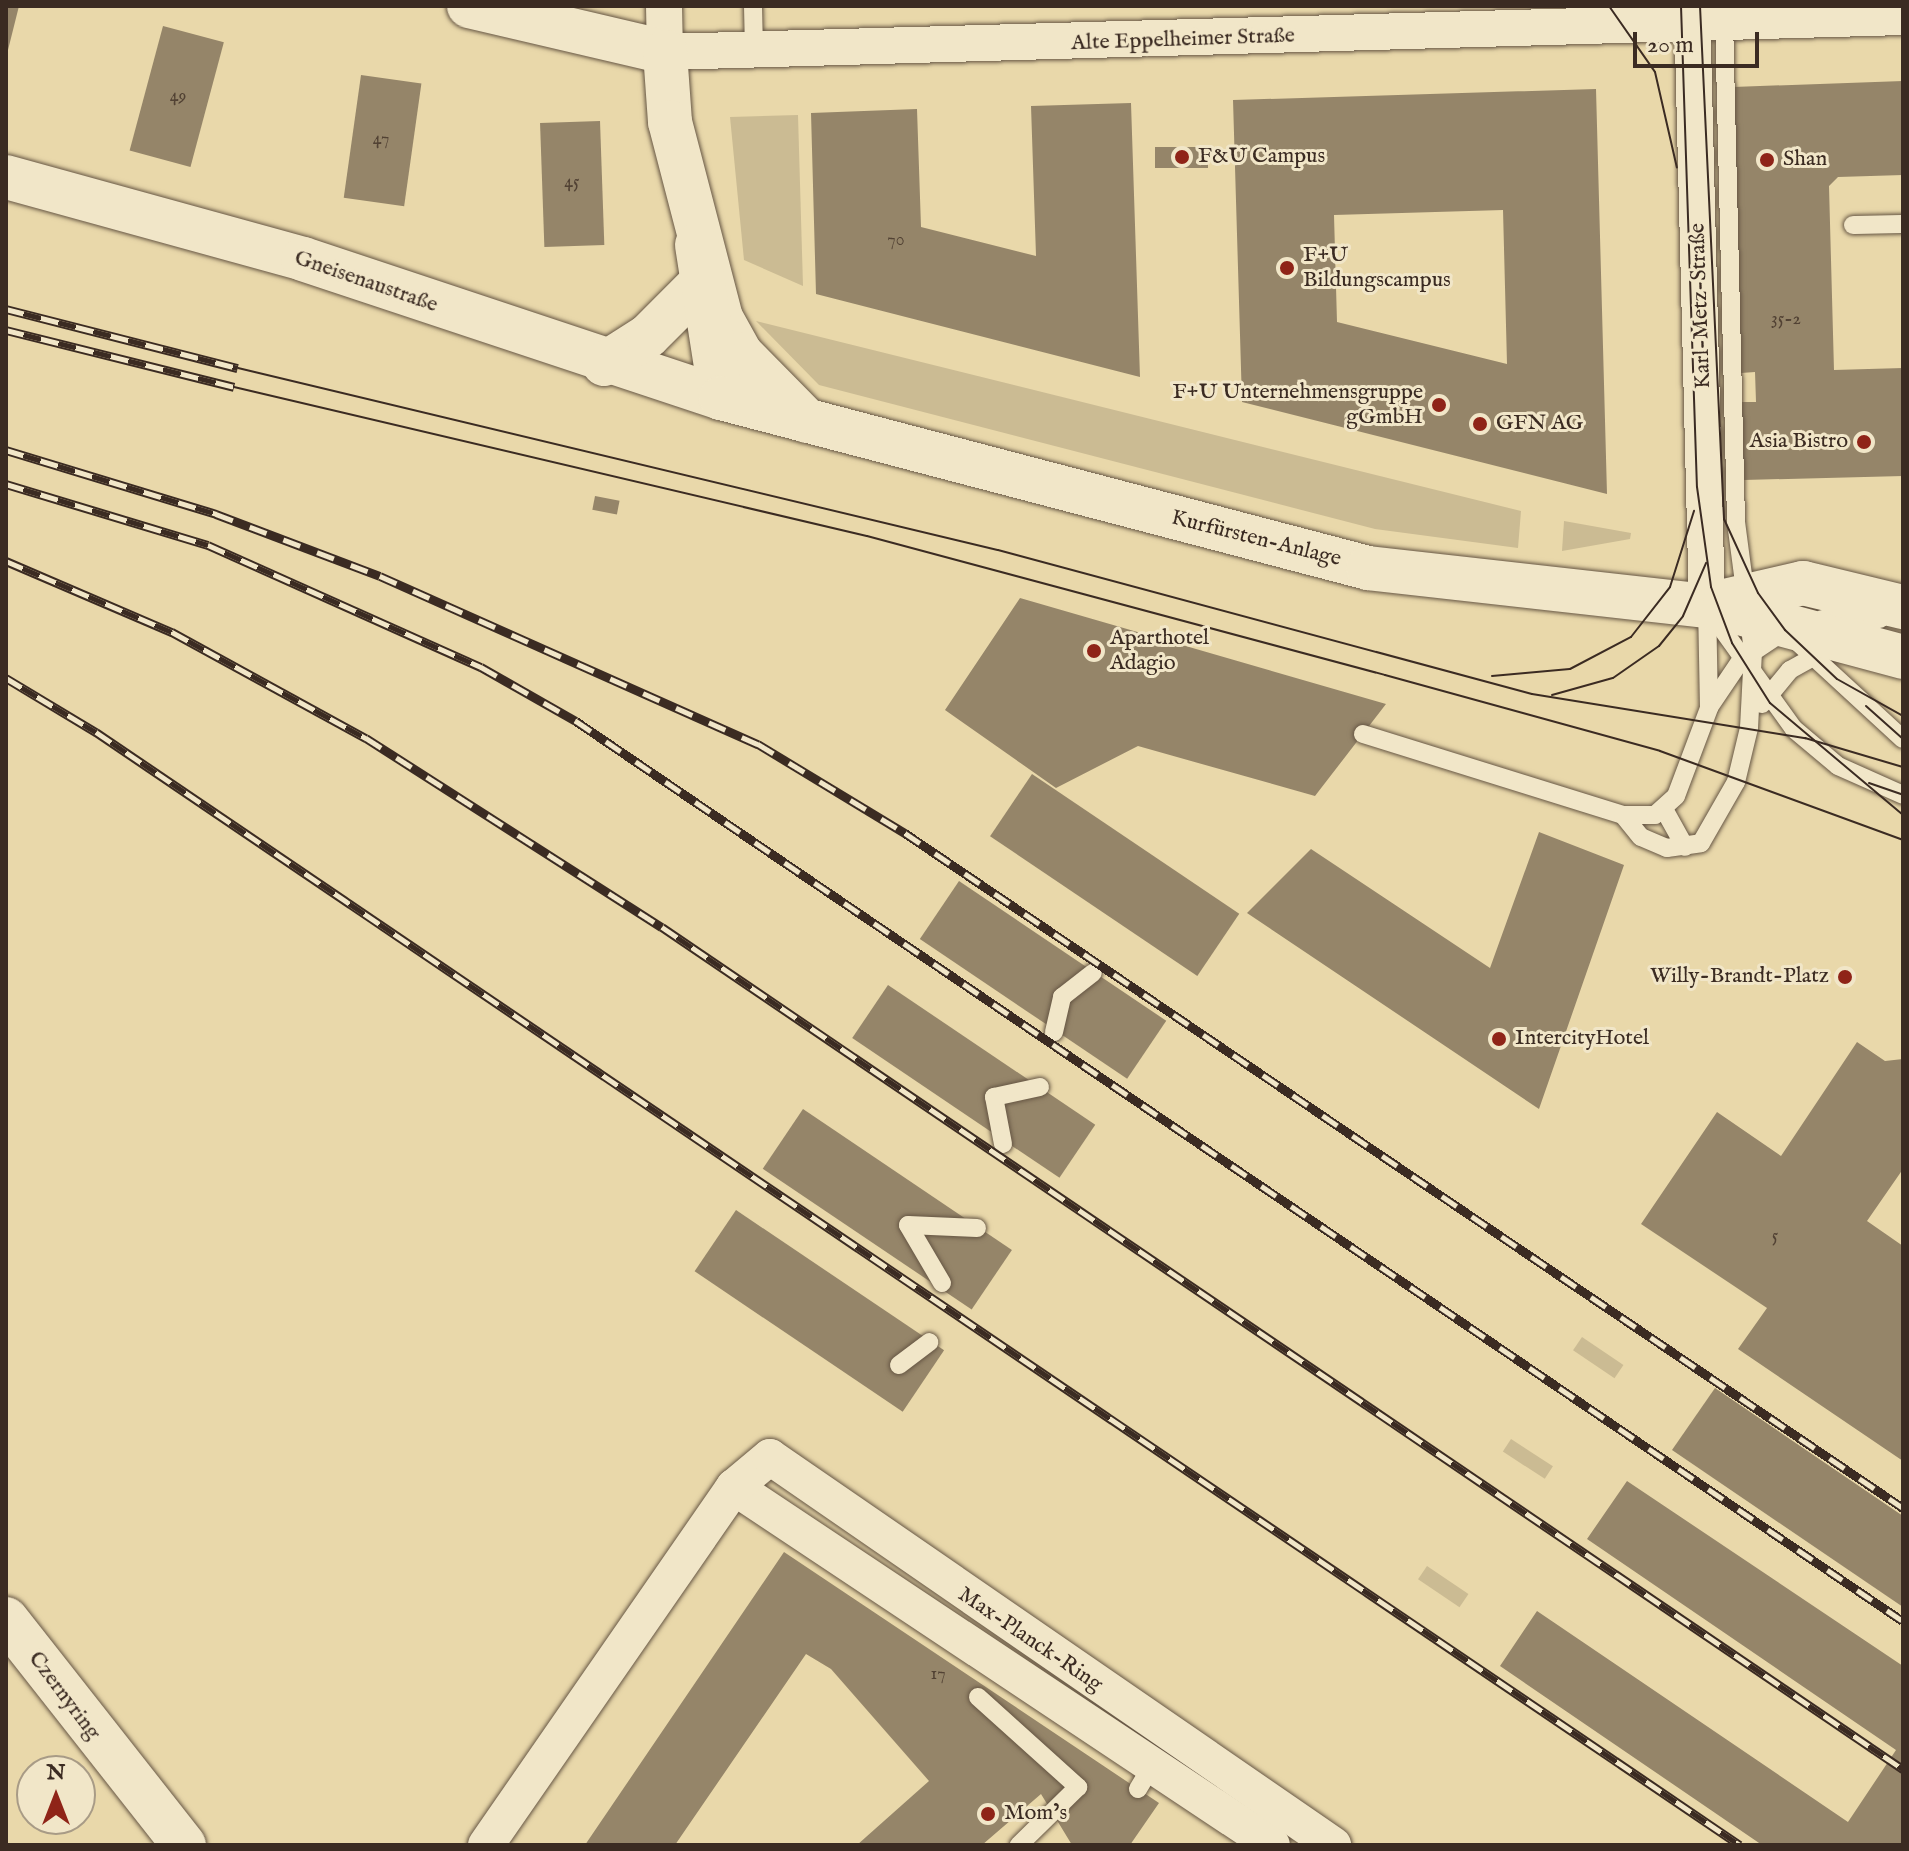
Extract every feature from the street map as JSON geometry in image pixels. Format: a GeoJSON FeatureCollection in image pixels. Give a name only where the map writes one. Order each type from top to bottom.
{"type":"FeatureCollection","features":[{"type":"Feature","properties":{"kind":"main road","name":"Alte Eppelheimer Straße"},"geometry":{"type":"LineString","coordinates":[[469,6],[665,52]]}},
{"type":"Feature","properties":{"kind":"main road"},"geometry":{"type":"LineString","coordinates":[[665,52],[670,122],[721,398]]}},
{"type":"Feature","properties":{"kind":"main road","name":"Gneisenaustraße"},"geometry":{"type":"LineString","coordinates":[[6,177],[303,259],[604,364],[721,398]]}},
{"type":"Feature","properties":{"kind":"main road"},"geometry":{"type":"LineString","coordinates":[[604,364],[648,336],[698,264]]}},
{"type":"Feature","properties":{"kind":"main road"},"geometry":{"type":"LineString","coordinates":[[698,264],[741,354],[812,425]]}},
{"type":"Feature","properties":{"kind":"main road","name":"Kurfürsten-Anlage"},"geometry":{"type":"LineString","coordinates":[[721,398],[812,425],[1414,578],[1761,619],[1903,657]]}},
{"type":"Feature","properties":{"kind":"main road","name":"Kurfürsten-Anlage"},"geometry":{"type":"LineString","coordinates":[[1761,619],[1803,583],[1903,607]]}},
{"type":"Feature","properties":{"kind":"main road","name":"Czernyring"},"geometry":{"type":"LineString","coordinates":[[6,1619],[184,1845]]}},
{"type":"Feature","properties":{"kind":"street"},"geometry":{"type":"LineString","coordinates":[[664,6],[665,52]]}},
{"type":"Feature","properties":{"kind":"street","name":"Alte Eppelheimer Straße"},"geometry":{"type":"LineString","coordinates":[[665,52],[1719,15],[1903,17]]}},
{"type":"Feature","properties":{"kind":"street","name":"Karl-Metz-Straße"},"geometry":{"type":"LineString","coordinates":[[1719,15],[1707,517],[1761,619]]}},
{"type":"Feature","properties":{"kind":"street","name":"Max-Planck-Ring"},"geometry":{"type":"LineString","coordinates":[[486,1845],[734,1487],[770,1457],[1333,1845]]}},
{"type":"Feature","properties":{"kind":"street","name":"Max-Planck-Ring"},"geometry":{"type":"LineString","coordinates":[[734,1487],[1146,1777],[1272,1845]]}},
{"type":"Feature","properties":{"kind":"lane"},"geometry":{"type":"LineString","coordinates":[[753,6],[754,51]]}},
{"type":"Feature","properties":{"kind":"lane"},"geometry":{"type":"LineString","coordinates":[[1719,15],[1766,697],[1749,728]]}},
{"type":"Feature","properties":{"kind":"lane"},"geometry":{"type":"LineString","coordinates":[[1853,225],[1903,224]]}},
{"type":"Feature","properties":{"kind":"lane"},"geometry":{"type":"LineString","coordinates":[[1707,517],[1761,619],[1903,739]]}},
{"type":"Feature","properties":{"kind":"lane"},"geometry":{"type":"LineString","coordinates":[[1623,815],[1641,837],[1685,847],[1711,836],[1722,817],[1749,728],[1761,619]]}},
{"type":"Feature","properties":{"kind":"lane"},"geometry":{"type":"LineString","coordinates":[[1665,811],[1709,708],[1761,619]]}},
{"type":"Feature","properties":{"kind":"lane"},"geometry":{"type":"LineString","coordinates":[[1709,708],[1761,619]]}},
{"type":"Feature","properties":{"kind":"lane","name":"Kurfürsten-Anlage"},"geometry":{"type":"LineString","coordinates":[[1761,619],[1903,619]]}},
{"type":"Feature","properties":{"kind":"lane"},"geometry":{"type":"LineString","coordinates":[[1754,679],[1766,697],[1838,766],[1903,795]]}},
{"type":"Feature","properties":{"kind":"lane"},"geometry":{"type":"LineString","coordinates":[[1363,734],[1623,815],[1665,811]]}},
{"type":"Feature","properties":{"kind":"lane"},"geometry":{"type":"LineString","coordinates":[[1665,811],[1685,847]]}},
{"type":"Feature","properties":{"kind":"lane"},"geometry":{"type":"LineString","coordinates":[[1054,1032],[1062,997],[1093,973]]}},
{"type":"Feature","properties":{"kind":"lane"},"geometry":{"type":"LineString","coordinates":[[1003,1144],[994,1097],[1040,1087]]}},
{"type":"Feature","properties":{"kind":"lane"},"geometry":{"type":"LineString","coordinates":[[942,1283],[908,1225],[977,1228]]}},
{"type":"Feature","properties":{"kind":"lane"},"geometry":{"type":"LineString","coordinates":[[899,1365],[929,1342]]}},
{"type":"Feature","properties":{"kind":"lane"},"geometry":{"type":"LineString","coordinates":[[978,1697],[1078,1787],[1019,1845]]}},
{"type":"Feature","properties":{"kind":"shaded area"},"geometry":{"type":"Polygon","coordinates":[[[798,115],[803,286],[744,260],[730,117],[798,115]]]}},
{"type":"Feature","properties":{"kind":"shaded area"},"geometry":{"type":"Polygon","coordinates":[[[756,321],[1521,511],[1518,548],[1375,529],[819,385],[756,321]]]}},
{"type":"Feature","properties":{"kind":"shaded area"},"geometry":{"type":"Polygon","coordinates":[[[1564,521],[1631,533],[1630,539],[1562,551],[1564,521]]]}},
{"type":"Feature","properties":{"kind":"shaded area"},"geometry":{"type":"Polygon","coordinates":[[[1582,1337],[1623,1365],[1615,1378],[1573,1350],[1582,1337]]]}},
{"type":"Feature","properties":{"kind":"shaded area"},"geometry":{"type":"Polygon","coordinates":[[[1511,1439],[1553,1466],[1545,1479],[1503,1452],[1511,1439]]]}},
{"type":"Feature","properties":{"kind":"shaded area"},"geometry":{"type":"Polygon","coordinates":[[[1427,1566],[1468,1594],[1460,1607],[1418,1579],[1427,1566]]]}},
{"type":"Feature","properties":{"kind":"building"},"geometry":{"type":"Polygon","coordinates":[[[6,6],[19,6],[7,54],[6,54],[6,6]]]}},
{"type":"Feature","properties":{"kind":"building"},"geometry":{"type":"Polygon","coordinates":[[[163,26],[224,42],[190,167],[130,151],[163,26]]]}},
{"type":"Feature","properties":{"kind":"building"},"geometry":{"type":"Polygon","coordinates":[[[361,75],[421,83],[404,206],[344,198],[361,75]]]}},
{"type":"Feature","properties":{"kind":"building"},"geometry":{"type":"Polygon","coordinates":[[[1903,81],[1903,175],[1838,177],[1829,186],[1834,370],[1903,368],[1903,476],[1744,480],[1741,402],[1756,402],[1755,372],[1741,373],[1733,87],[1903,81]]]}},
{"type":"Feature","properties":{"kind":"building","name":"F+U Bildungscampus"},"geometry":{"type":"Polygon","coordinates":[[[1596,89],[1607,494],[1242,402],[1233,100],[1596,89]],[[1503,210],[1334,215],[1337,322],[1507,364],[1503,210]]]}},
{"type":"Feature","properties":{"kind":"building"},"geometry":{"type":"Polygon","coordinates":[[[1131,103],[1140,377],[816,294],[811,113],[917,109],[921,227],[1036,256],[1031,106],[1131,103]]]}},
{"type":"Feature","properties":{"kind":"building"},"geometry":{"type":"Polygon","coordinates":[[[600,121],[604,245],[544,247],[540,123],[600,121]]]}},
{"type":"Feature","properties":{"kind":"building","name":"F&U Campus"},"geometry":{"type":"Polygon","coordinates":[[[1155,147],[1208,147],[1208,168],[1155,168],[1155,147]]]}},
{"type":"Feature","properties":{"kind":"building"},"geometry":{"type":"Polygon","coordinates":[[[595,496],[620,501],[617,515],[592,510],[595,496]]]}},
{"type":"Feature","properties":{"kind":"building","name":"Aparthotel Adagio"},"geometry":{"type":"Polygon","coordinates":[[[1020,598],[1386,704],[1315,796],[1138,746],[1056,788],[945,710],[1020,598]]]}},
{"type":"Feature","properties":{"kind":"building"},"geometry":{"type":"Polygon","coordinates":[[[1032,774],[1239,914],[1197,976],[990,836],[1032,774]]]}},
{"type":"Feature","properties":{"kind":"building","name":"IntercityHotel"},"geometry":{"type":"Polygon","coordinates":[[[1539,832],[1624,865],[1539,1109],[1247,913],[1311,849],[1490,968],[1539,832]]]}},
{"type":"Feature","properties":{"kind":"building"},"geometry":{"type":"Polygon","coordinates":[[[959,881],[1166,1021],[1127,1079],[920,939],[959,881]]]}},
{"type":"Feature","properties":{"kind":"building"},"geometry":{"type":"Polygon","coordinates":[[[888,985],[1095,1125],[1059,1178],[852,1038],[888,985]]]}},
{"type":"Feature","properties":{"kind":"building"},"geometry":{"type":"Polygon","coordinates":[[[1857,1042],[1885,1061],[1903,1059],[1903,1169],[1867,1221],[1903,1246],[1903,1461],[1738,1349],[1767,1308],[1641,1224],[1717,1112],[1781,1156],[1857,1042]]]}},
{"type":"Feature","properties":{"kind":"building"},"geometry":{"type":"Polygon","coordinates":[[[803,1109],[1012,1250],[972,1310],[763,1169],[803,1109]]]}},
{"type":"Feature","properties":{"kind":"building"},"geometry":{"type":"Polygon","coordinates":[[[736,1210],[944,1350],[903,1412],[695,1271],[736,1210]]]}},
{"type":"Feature","properties":{"kind":"building"},"geometry":{"type":"Polygon","coordinates":[[[1715,1388],[1903,1516],[1903,1607],[1672,1450],[1715,1388]]]}},
{"type":"Feature","properties":{"kind":"building"},"geometry":{"type":"Polygon","coordinates":[[[1627,1481],[1903,1666],[1903,1845],[1762,1845],[1500,1666],[1537,1611],[1848,1822],[1896,1750],[1587,1539],[1627,1481]]]}},
{"type":"Feature","properties":{"kind":"building"},"geometry":{"type":"Polygon","coordinates":[[[784,1552],[1159,1803],[1130,1845],[1072,1845],[1041,1794],[982,1845],[857,1845],[929,1781],[831,1669],[806,1654],[675,1845],[585,1845],[784,1552]]]}},
{"type":"Feature","properties":{"kind":"tram line"},"geometry":{"type":"LineString","coordinates":[[1609,6],[1655,72],[1677,168]]}},
{"type":"Feature","properties":{"kind":"tram line"},"geometry":{"type":"LineString","coordinates":[[1681,6],[1697,487],[1711,587],[1732,643],[1770,703],[1903,815]]}},
{"type":"Feature","properties":{"kind":"tram line"},"geometry":{"type":"LineString","coordinates":[[1700,6],[1724,519],[1758,593],[1785,630],[1837,679],[1903,716]]}},
{"type":"Feature","properties":{"kind":"tram line"},"geometry":{"type":"LineString","coordinates":[[238,368],[998,550],[1532,694],[1805,738],[1903,767]]}},
{"type":"Feature","properties":{"kind":"tram line"},"geometry":{"type":"LineString","coordinates":[[234,387],[867,536],[1385,675],[1660,751],[1903,840]]}},
{"type":"Feature","properties":{"kind":"tram line"},"geometry":{"type":"LineString","coordinates":[[1492,676],[1570,669],[1631,637],[1670,587],[1694,511]]}},
{"type":"Feature","properties":{"kind":"tram line"},"geometry":{"type":"LineString","coordinates":[[1552,695],[1613,678],[1659,646],[1683,616],[1706,563]]}},
{"type":"Feature","properties":{"kind":"tram line"},"geometry":{"type":"LineString","coordinates":[[1866,706],[1903,739]]}},
{"type":"Feature","properties":{"kind":"tram line"},"geometry":{"type":"LineString","coordinates":[[1869,783],[1903,795]]}},
{"type":"Feature","properties":{"kind":"railway"},"geometry":{"type":"LineString","coordinates":[[6,309],[238,368]]}},
{"type":"Feature","properties":{"kind":"railway"},"geometry":{"type":"LineString","coordinates":[[6,330],[234,387]]}},
{"type":"Feature","properties":{"kind":"railway"},"geometry":{"type":"LineString","coordinates":[[6,450],[216,514],[380,576],[758,744],[905,833],[1903,1508]]}},
{"type":"Feature","properties":{"kind":"railway"},"geometry":{"type":"LineString","coordinates":[[6,484],[208,545],[481,667],[576,721],[1903,1621]]}},
{"type":"Feature","properties":{"kind":"railway"},"geometry":{"type":"LineString","coordinates":[[6,561],[172,632],[366,738],[662,927],[1903,1769]]}},
{"type":"Feature","properties":{"kind":"railway"},"geometry":{"type":"LineString","coordinates":[[6,678],[96,732],[1740,1845]]}},
{"type":"Feature","properties":{"kind":"place","name":"F&U Campus"},"geometry":{"type":"Point","coordinates":[1182,157]}},
{"type":"Feature","properties":{"kind":"place","name":"Shan"},"geometry":{"type":"Point","coordinates":[1767,160]}},
{"type":"Feature","properties":{"kind":"place","name":"F+U Bildungscampus"},"geometry":{"type":"Point","coordinates":[1287,268]}},
{"type":"Feature","properties":{"kind":"place","name":"F+U Unternehmensgruppe gGmbH"},"geometry":{"type":"Point","coordinates":[1439,405]}},
{"type":"Feature","properties":{"kind":"place","name":"GFN AG"},"geometry":{"type":"Point","coordinates":[1480,424]}},
{"type":"Feature","properties":{"kind":"place","name":"Asia Bistro"},"geometry":{"type":"Point","coordinates":[1864,442]}},
{"type":"Feature","properties":{"kind":"place","name":"Aparthotel Adagio"},"geometry":{"type":"Point","coordinates":[1094,651]}},
{"type":"Feature","properties":{"kind":"place","name":"Willy-Brandt-Platz"},"geometry":{"type":"Point","coordinates":[1845,977]}},
{"type":"Feature","properties":{"kind":"place","name":"IntercityHotel"},"geometry":{"type":"Point","coordinates":[1499,1039]}},
{"type":"Feature","properties":{"kind":"place","name":"Mom’s"},"geometry":{"type":"Point","coordinates":[988,1814]}}]}
